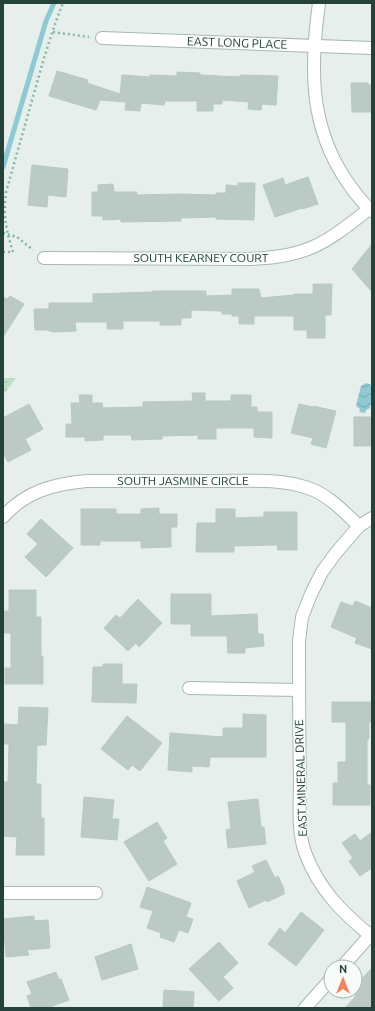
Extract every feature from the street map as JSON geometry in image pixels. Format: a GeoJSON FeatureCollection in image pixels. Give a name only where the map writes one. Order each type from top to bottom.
{"type":"FeatureCollection","features":[{"type":"Feature","properties":{"kind":"street"},"geometry":{"type":"LineString","coordinates":[[319,3],[315,45],[314,94],[321,127],[328,147],[344,176],[370,210]]}},
{"type":"Feature","properties":{"kind":"street","name":"EAST LONG PLACE"},"geometry":{"type":"LineString","coordinates":[[102,38],[372,48]]}},
{"type":"Feature","properties":{"kind":"street","name":"SOUTH KEARNEY COURT"},"geometry":{"type":"LineString","coordinates":[[44,258],[273,258],[313,247],[370,210]]}},
{"type":"Feature","properties":{"kind":"street","name":"SOUTH JASMINE CIRCLE"},"geometry":{"type":"LineString","coordinates":[[3,517],[11,508],[27,497],[45,488],[65,483],[87,481],[260,481],[291,483],[309,488],[324,495],[359,526]]}},
{"type":"Feature","properties":{"kind":"street","name":"EAST MINERAL DRIVE"},"geometry":{"type":"LineString","coordinates":[[371,935],[343,912],[331,898],[320,884],[306,855],[300,820],[298,641],[302,617],[322,572],[359,526],[372,518]]}},
{"type":"Feature","properties":{"kind":"street"},"geometry":{"type":"LineString","coordinates":[[189,688],[298,690]]}},
{"type":"Feature","properties":{"kind":"street"},"geometry":{"type":"LineString","coordinates":[[3,893],[96,893]]}},
{"type":"Feature","properties":{"kind":"street"},"geometry":{"type":"LineString","coordinates":[[349,959],[371,935]]}},
{"type":"Feature","properties":{"kind":"street"},"geometry":{"type":"LineString","coordinates":[[305,1008],[323,988]]}},
{"type":"Feature","properties":{"kind":"path"},"geometry":{"type":"LineString","coordinates":[[3,252],[12,252],[4,222],[6,192],[53,32],[64,3]]}},
{"type":"Feature","properties":{"kind":"path"},"geometry":{"type":"LineString","coordinates":[[53,32],[102,38]]}},
{"type":"Feature","properties":{"kind":"path"},"geometry":{"type":"LineString","coordinates":[[3,233],[16,237],[44,258]]}},
{"type":"Feature","properties":{"kind":"green space"},"geometry":{"type":"Polygon","coordinates":[[[3,378],[16,378],[3,395],[3,378]]]}},
{"type":"Feature","properties":{"kind":"water"},"geometry":{"type":"Polygon","coordinates":[[[366,383],[372,385],[372,398],[370,408],[366,410],[365,413],[359,412],[360,409],[356,406],[361,386],[366,383]]]}},
{"type":"Feature","properties":{"kind":"building"},"geometry":{"type":"Polygon","coordinates":[[[57,71],[88,80],[87,83],[120,94],[122,75],[150,77],[150,75],[177,76],[177,72],[240,77],[240,75],[278,76],[276,105],[262,104],[261,110],[248,109],[249,102],[222,100],[222,104],[213,104],[213,111],[197,111],[197,101],[165,101],[164,105],[141,103],[140,111],[125,110],[126,102],[100,100],[96,110],[49,96],[57,71]]]}},
{"type":"Feature","properties":{"kind":"building"},"geometry":{"type":"Polygon","coordinates":[[[351,83],[368,83],[368,85],[372,85],[372,112],[352,112],[351,83]]]}},
{"type":"Feature","properties":{"kind":"building"},"geometry":{"type":"Polygon","coordinates":[[[32,165],[68,169],[66,197],[48,195],[47,207],[28,205],[32,165]]]}},
{"type":"Feature","properties":{"kind":"building"},"geometry":{"type":"Polygon","coordinates":[[[308,177],[318,204],[275,217],[263,185],[283,178],[285,185],[308,177]]]}},
{"type":"Feature","properties":{"kind":"building"},"geometry":{"type":"Polygon","coordinates":[[[238,183],[255,183],[254,220],[216,219],[216,217],[181,218],[181,221],[121,222],[121,219],[103,220],[103,216],[92,216],[92,192],[98,192],[98,185],[113,184],[114,192],[137,192],[137,195],[216,195],[216,193],[226,193],[226,185],[238,186],[238,183]]]}},
{"type":"Feature","properties":{"kind":"building"},"geometry":{"type":"Polygon","coordinates":[[[372,244],[372,292],[352,269],[372,244]]]}},
{"type":"Feature","properties":{"kind":"building"},"geometry":{"type":"Polygon","coordinates":[[[313,284],[332,284],[331,315],[325,315],[325,338],[307,338],[307,330],[294,330],[294,316],[254,316],[254,324],[239,324],[239,316],[222,314],[222,311],[191,310],[191,318],[181,318],[181,325],[160,325],[160,321],[123,321],[123,329],[107,329],[107,322],[75,322],[76,331],[55,332],[49,330],[35,330],[34,309],[49,309],[49,303],[93,303],[93,294],[153,291],[206,291],[206,296],[232,295],[232,289],[259,289],[261,298],[294,294],[313,294],[313,284]]]}},
{"type":"Feature","properties":{"kind":"building"},"geometry":{"type":"Polygon","coordinates":[[[10,296],[24,304],[3,337],[3,297],[7,299],[10,296]]]}},
{"type":"Feature","properties":{"kind":"building"},"geometry":{"type":"Polygon","coordinates":[[[192,393],[205,393],[205,401],[231,401],[231,395],[251,395],[251,407],[257,407],[257,412],[272,412],[272,438],[254,437],[254,428],[216,428],[216,439],[198,439],[198,435],[162,436],[162,439],[132,440],[131,435],[103,435],[103,440],[85,441],[85,437],[66,437],[66,424],[72,424],[71,403],[80,403],[79,395],[92,395],[92,403],[102,403],[103,408],[143,407],[143,402],[193,401],[192,393]]]}},
{"type":"Feature","properties":{"kind":"building"},"geometry":{"type":"Polygon","coordinates":[[[29,404],[43,429],[25,439],[31,450],[8,462],[3,453],[3,418],[29,404]]]}},
{"type":"Feature","properties":{"kind":"building"},"geometry":{"type":"Polygon","coordinates":[[[299,404],[336,411],[326,448],[311,444],[313,438],[291,433],[299,404]]]}},
{"type":"Feature","properties":{"kind":"building"},"geometry":{"type":"Polygon","coordinates":[[[354,417],[372,417],[372,446],[354,446],[354,417]]]}},
{"type":"Feature","properties":{"kind":"building"},"geometry":{"type":"Polygon","coordinates":[[[159,508],[159,514],[177,514],[177,527],[171,527],[171,547],[141,548],[141,541],[100,541],[100,545],[81,545],[81,509],[116,509],[116,514],[141,514],[141,509],[159,508]]]}},
{"type":"Feature","properties":{"kind":"building"},"geometry":{"type":"Polygon","coordinates":[[[216,509],[235,509],[235,518],[264,517],[264,512],[297,512],[297,550],[278,550],[277,545],[234,546],[234,552],[196,552],[197,523],[216,523],[216,509]]]}},
{"type":"Feature","properties":{"kind":"building"},"geometry":{"type":"Polygon","coordinates":[[[41,519],[73,548],[46,577],[25,557],[38,544],[27,534],[41,519]]]}},
{"type":"Feature","properties":{"kind":"building"},"geometry":{"type":"Polygon","coordinates":[[[9,590],[36,590],[36,617],[41,617],[43,684],[5,684],[5,668],[11,668],[11,633],[4,633],[4,611],[9,611],[9,590]]]}},
{"type":"Feature","properties":{"kind":"building"},"geometry":{"type":"Polygon","coordinates":[[[171,594],[211,594],[211,616],[257,614],[258,634],[263,634],[264,646],[245,648],[245,653],[228,653],[227,636],[191,636],[191,624],[171,624],[171,594]]]}},
{"type":"Feature","properties":{"kind":"building"},"geometry":{"type":"Polygon","coordinates":[[[138,599],[162,623],[139,647],[136,643],[128,651],[104,628],[116,615],[120,618],[138,599]]]}},
{"type":"Feature","properties":{"kind":"building"},"geometry":{"type":"Polygon","coordinates":[[[355,601],[372,608],[372,649],[355,643],[357,638],[331,627],[341,602],[353,606],[355,601]]]}},
{"type":"Feature","properties":{"kind":"building"},"geometry":{"type":"Polygon","coordinates":[[[103,664],[122,664],[122,684],[137,684],[136,703],[92,702],[93,667],[103,667],[103,664]]]}},
{"type":"Feature","properties":{"kind":"building"},"geometry":{"type":"Polygon","coordinates":[[[332,702],[372,702],[372,722],[369,722],[369,739],[367,739],[367,785],[370,785],[370,805],[333,805],[333,783],[338,783],[338,762],[346,762],[346,722],[332,722],[332,702]]]}},
{"type":"Feature","properties":{"kind":"building"},"geometry":{"type":"Polygon","coordinates":[[[19,707],[48,708],[46,745],[37,745],[36,784],[41,784],[41,818],[44,818],[44,855],[16,855],[17,837],[3,836],[4,782],[8,782],[9,744],[3,744],[4,724],[18,725],[19,707]]]}},
{"type":"Feature","properties":{"kind":"building"},"geometry":{"type":"Polygon","coordinates":[[[243,714],[266,715],[266,757],[210,757],[209,767],[192,766],[192,772],[168,770],[170,733],[223,737],[223,728],[243,728],[243,714]]]}},
{"type":"Feature","properties":{"kind":"building"},"geometry":{"type":"Polygon","coordinates":[[[127,716],[162,743],[140,771],[132,765],[128,770],[101,749],[127,716]]]}},
{"type":"Feature","properties":{"kind":"building"},"geometry":{"type":"Polygon","coordinates":[[[84,797],[114,800],[112,819],[119,819],[117,840],[81,837],[84,797]]]}},
{"type":"Feature","properties":{"kind":"building"},"geometry":{"type":"Polygon","coordinates":[[[258,799],[261,827],[264,827],[266,844],[228,848],[226,830],[231,829],[228,802],[258,799]]]}},
{"type":"Feature","properties":{"kind":"building"},"geometry":{"type":"Polygon","coordinates":[[[157,822],[167,838],[163,841],[177,864],[149,881],[124,842],[157,822]]]}},
{"type":"Feature","properties":{"kind":"building"},"geometry":{"type":"Polygon","coordinates":[[[372,832],[372,868],[360,876],[349,861],[353,858],[342,843],[355,834],[360,841],[372,832]]]}},
{"type":"Feature","properties":{"kind":"building"},"geometry":{"type":"Polygon","coordinates":[[[266,860],[275,878],[278,876],[284,889],[284,894],[249,908],[237,881],[255,872],[252,866],[266,860]]]}},
{"type":"Feature","properties":{"kind":"building"},"geometry":{"type":"Polygon","coordinates":[[[147,887],[191,903],[186,917],[193,919],[188,933],[179,930],[174,942],[160,937],[161,933],[147,928],[153,911],[140,907],[147,887]]]}},
{"type":"Feature","properties":{"kind":"building"},"geometry":{"type":"Polygon","coordinates":[[[301,912],[324,930],[296,966],[268,944],[280,928],[285,933],[301,912]]]}},
{"type":"Feature","properties":{"kind":"building"},"geometry":{"type":"Polygon","coordinates":[[[34,916],[34,921],[48,920],[50,948],[27,950],[29,955],[6,957],[3,919],[34,916]]]}},
{"type":"Feature","properties":{"kind":"building"},"geometry":{"type":"Polygon","coordinates":[[[219,942],[238,963],[223,977],[233,988],[219,1001],[189,969],[219,942]]]}},
{"type":"Feature","properties":{"kind":"building"},"geometry":{"type":"Polygon","coordinates":[[[131,944],[138,969],[102,980],[95,957],[131,944]]]}},
{"type":"Feature","properties":{"kind":"building"},"geometry":{"type":"Polygon","coordinates":[[[372,968],[372,1008],[345,1008],[353,999],[363,999],[363,978],[372,968]]]}},
{"type":"Feature","properties":{"kind":"building"},"geometry":{"type":"Polygon","coordinates":[[[56,972],[59,980],[61,979],[69,1000],[47,1008],[31,1008],[27,996],[32,994],[27,982],[56,972]]]}},
{"type":"Feature","properties":{"kind":"building"},"geometry":{"type":"Polygon","coordinates":[[[164,990],[194,992],[193,1008],[163,1008],[164,990]]]}},
{"type":"Feature","properties":{"kind":"waterway"},"geometry":{"type":"LineString","coordinates":[[3,167],[46,21],[54,3]]}}]}
